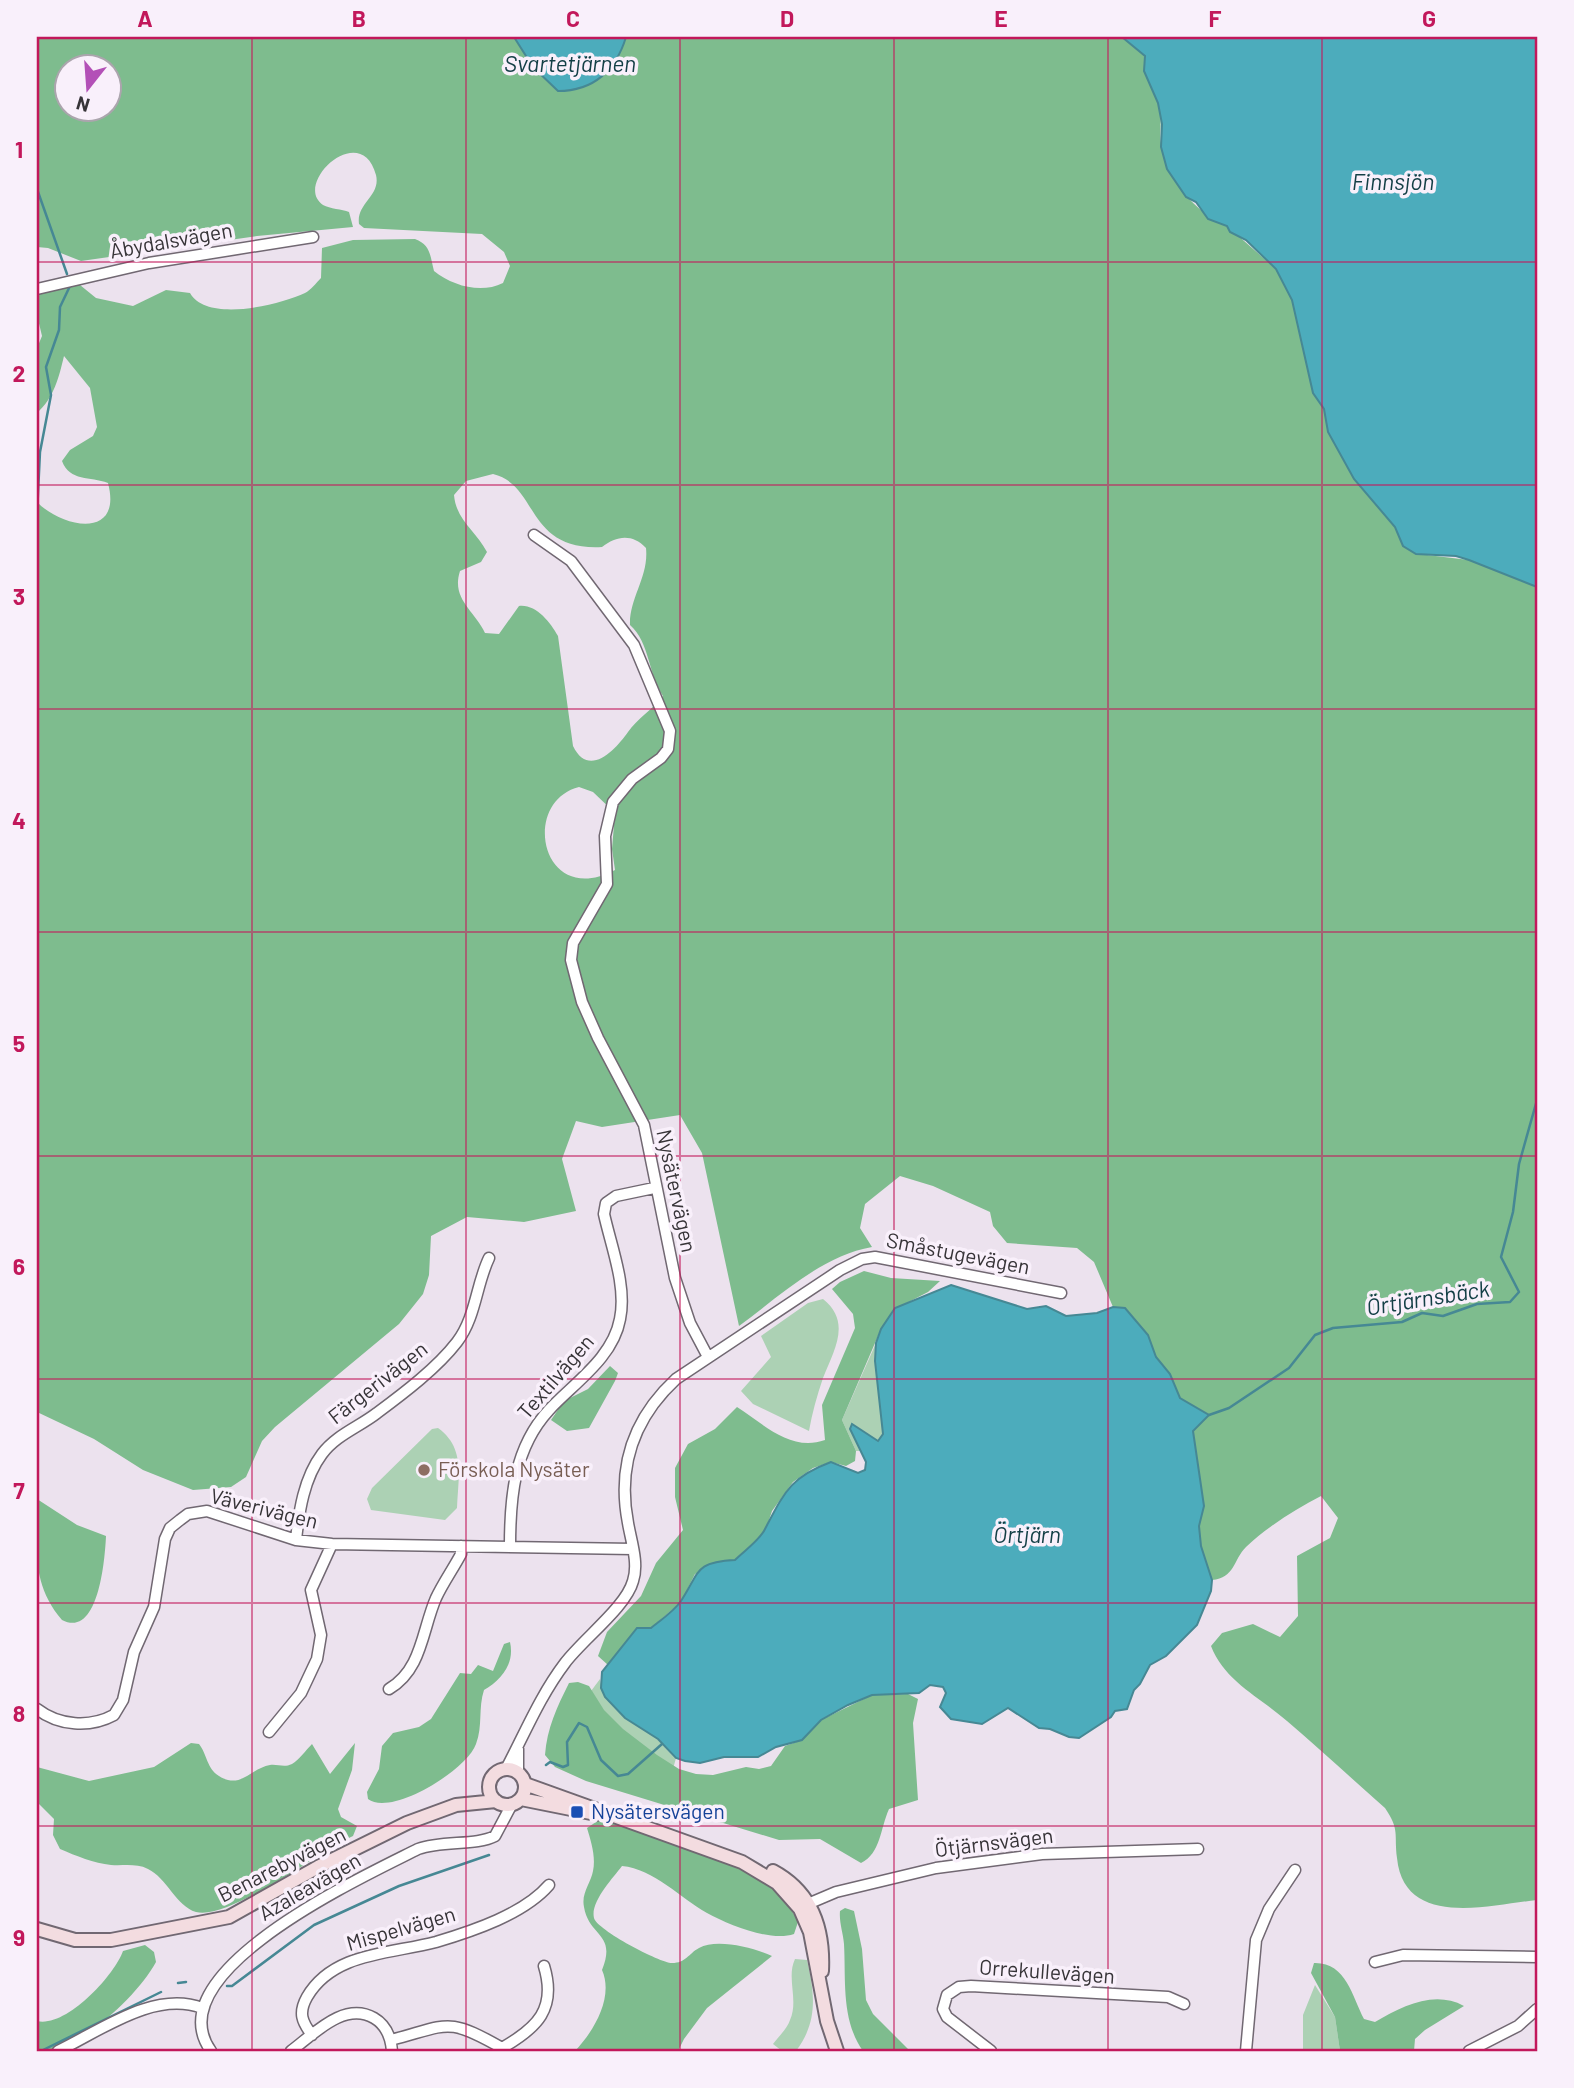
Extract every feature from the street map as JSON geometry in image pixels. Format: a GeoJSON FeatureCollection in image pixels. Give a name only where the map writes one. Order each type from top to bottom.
{"type":"FeatureCollection","features":[{"type":"Feature","properties":{"kind":"street","name":"Åbydalsvägen"},"geometry":{"type":"LineString","coordinates":[[37,289],[149,263],[313,237]]}},
{"type":"Feature","properties":{"kind":"street","name":"Nysätervägen"},"geometry":{"type":"LineString","coordinates":[[534,536],[571,561],[634,645],[670,731],[668,749],[661,758],[632,779],[612,802],[605,836],[607,884],[571,951],[582,1002],[597,1038],[644,1125],[654,1188],[681,1301],[708,1357]]}},
{"type":"Feature","properties":{"kind":"street","name":"Textilvägen"},"geometry":{"type":"LineString","coordinates":[[510,1546],[513,1485],[524,1449],[547,1412],[594,1365],[617,1331],[621,1292],[604,1214],[606,1203],[616,1196],[654,1188]]}},
{"type":"Feature","properties":{"kind":"street","name":"Småstugevägen"},"geometry":{"type":"LineString","coordinates":[[708,1357],[840,1269],[862,1259],[875,1257],[1060,1293]]}},
{"type":"Feature","properties":{"kind":"street","name":"Färgerivägen"},"geometry":{"type":"LineString","coordinates":[[296,1540],[308,1481],[322,1454],[332,1442],[377,1413],[439,1361],[457,1341],[477,1300],[481,1276],[489,1258]]}},
{"type":"Feature","properties":{"kind":"street"},"geometry":{"type":"LineString","coordinates":[[490,1784],[491,1793],[507,1802],[516,1776],[518,1749],[534,1710],[554,1678],[631,1588],[635,1572],[624,1503],[624,1483],[636,1432],[657,1397],[708,1357]]}},
{"type":"Feature","properties":{"kind":"street","name":"Väverivägen"},"geometry":{"type":"LineString","coordinates":[[37,1709],[65,1723],[93,1722],[114,1714],[123,1700],[134,1652],[154,1607],[165,1539],[170,1528],[188,1514],[207,1511],[296,1540],[332,1545],[633,1549]]}},
{"type":"Feature","properties":{"kind":"street"},"geometry":{"type":"LineString","coordinates":[[269,1732],[301,1693],[317,1659],[321,1635],[311,1590],[332,1545]]}},
{"type":"Feature","properties":{"kind":"street"},"geometry":{"type":"LineString","coordinates":[[389,1689],[406,1678],[413,1665],[437,1598],[461,1555],[461,1546]]}},
{"type":"Feature","properties":{"kind":"street","name":"Benarebyvägen"},"geometry":{"type":"LineString","coordinates":[[37,1929],[75,1940],[111,1940],[229,1917],[317,1867],[407,1823],[456,1805],[490,1784],[495,1774],[516,1776],[607,1814],[742,1862],[756,1864],[781,1876],[804,1906],[822,1942],[823,2003],[836,2051]]}},
{"type":"Feature","properties":{"kind":"street","name":"Benarebyvägen"},"geometry":{"type":"LineString","coordinates":[[456,1805],[507,1802],[607,1814]]}},
{"type":"Feature","properties":{"kind":"street","name":"Azaleavägen"},"geometry":{"type":"LineString","coordinates":[[202,2008],[219,1982],[247,1951],[293,1916],[418,1849],[444,1842],[490,1839],[498,1833],[507,1802]]}},
{"type":"Feature","properties":{"kind":"street","name":"Ötjärnsvägen"},"geometry":{"type":"LineString","coordinates":[[804,1906],[836,1892],[936,1868],[1042,1854],[1198,1849]]}},
{"type":"Feature","properties":{"kind":"street"},"geometry":{"type":"LineString","coordinates":[[1246,2051],[1256,1940],[1269,1909],[1295,1870]]}},
{"type":"Feature","properties":{"kind":"street","name":"Mispelvägen"},"geometry":{"type":"LineString","coordinates":[[312,2035],[303,2021],[301,2010],[313,1986],[328,1973],[371,1955],[434,1942],[467,1931],[536,1900],[549,1885]]}},
{"type":"Feature","properties":{"kind":"street"},"geometry":{"type":"LineString","coordinates":[[1376,1962],[1404,1955],[1537,1957]]}},
{"type":"Feature","properties":{"kind":"street"},"geometry":{"type":"LineString","coordinates":[[291,2051],[338,2016],[357,2013],[379,2021],[391,2046],[436,2027],[456,2025],[475,2031],[501,2049],[525,2035],[545,2009],[549,1991],[544,1966]]}},
{"type":"Feature","properties":{"kind":"street","name":"Orrekullevägen"},"geometry":{"type":"LineString","coordinates":[[991,2051],[947,2017],[943,2009],[947,1995],[959,1987],[1168,1997],[1184,2004]]}},
{"type":"Feature","properties":{"kind":"street"},"geometry":{"type":"LineString","coordinates":[[58,2051],[142,2010],[175,2002],[202,2008],[200,2034],[211,2051]]}},
{"type":"Feature","properties":{"kind":"street"},"geometry":{"type":"LineString","coordinates":[[1469,2051],[1518,2026],[1537,2009]]}},
{"type":"Feature","properties":{"kind":"green space"},"geometry":{"type":"Polygon","coordinates":[[[37,37],[514,37],[533,67],[558,91],[570,91],[616,62],[626,37],[1122,37],[1145,56],[1146,74],[1159,107],[1161,145],[1169,170],[1194,204],[1227,226],[1276,269],[1292,300],[1313,393],[1324,409],[1328,432],[1354,479],[1395,527],[1403,546],[1427,555],[1469,560],[1537,587],[1537,1900],[1496,1906],[1452,1908],[1432,1904],[1415,1895],[1403,1880],[1397,1858],[1395,1827],[1385,1808],[1287,1721],[1244,1688],[1217,1659],[1211,1646],[1222,1633],[1253,1624],[1280,1637],[1298,1616],[1297,1556],[1330,1538],[1338,1518],[1321,1496],[1263,1532],[1246,1547],[1225,1576],[1212,1580],[1201,1546],[1199,1526],[1204,1506],[1193,1430],[1208,1414],[1180,1398],[1170,1375],[1156,1357],[1148,1335],[1125,1309],[1113,1307],[1094,1262],[1077,1248],[1007,1243],[993,1226],[990,1212],[933,1186],[900,1176],[865,1204],[860,1228],[872,1247],[835,1259],[818,1268],[739,1326],[702,1153],[680,1115],[602,1127],[576,1121],[562,1159],[576,1211],[524,1222],[467,1217],[431,1236],[429,1275],[423,1294],[399,1324],[275,1427],[262,1441],[246,1477],[231,1487],[193,1490],[143,1470],[94,1439],[37,1412],[37,502],[61,518],[88,524],[99,521],[107,514],[110,501],[108,483],[75,475],[62,461],[70,450],[93,436],[97,427],[90,388],[64,356],[52,394],[37,413],[37,348],[42,336],[37,315],[37,288],[59,284],[80,285],[96,298],[133,306],[166,290],[190,293],[199,302],[211,307],[244,309],[293,298],[307,292],[321,278],[322,248],[353,240],[420,241],[427,248],[434,271],[467,287],[486,288],[503,283],[510,266],[504,252],[482,234],[364,228],[359,224],[359,217],[377,182],[368,159],[357,153],[344,154],[332,161],[316,184],[316,195],[323,205],[349,212],[353,227],[257,236],[81,261],[48,248],[37,247],[37,37]],[[493,474],[466,481],[454,495],[458,512],[487,552],[481,562],[460,571],[458,581],[461,597],[485,633],[499,634],[519,606],[537,611],[547,620],[558,636],[573,746],[579,756],[594,761],[610,753],[663,696],[637,632],[630,625],[632,606],[645,568],[646,548],[630,538],[613,540],[602,547],[577,545],[559,539],[546,529],[508,480],[493,474]],[[579,787],[561,796],[549,812],[545,830],[547,849],[556,865],[570,876],[590,878],[615,870],[612,849],[615,813],[593,792],[579,787]]]}},
{"type":"Feature","properties":{"kind":"green space"},"geometry":{"type":"Polygon","coordinates":[[[864,1271],[891,1278],[940,1281],[928,1292],[895,1309],[881,1329],[842,1420],[856,1451],[855,1461],[846,1466],[831,1462],[813,1468],[793,1482],[772,1511],[765,1532],[735,1560],[695,1574],[681,1602],[651,1628],[633,1633],[608,1665],[598,1656],[607,1632],[641,1596],[656,1563],[683,1530],[675,1497],[675,1468],[688,1444],[715,1429],[737,1407],[768,1429],[790,1440],[813,1443],[825,1440],[822,1405],[855,1328],[853,1314],[832,1289],[840,1282],[864,1271]]]}},
{"type":"Feature","properties":{"kind":"green space"},"geometry":{"type":"Polygon","coordinates":[[[823,1299],[837,1317],[838,1337],[823,1378],[809,1431],[753,1404],[741,1391],[771,1357],[761,1336],[808,1303],[823,1299]]]}},
{"type":"Feature","properties":{"kind":"green space"},"geometry":{"type":"Polygon","coordinates":[[[876,1343],[877,1384],[885,1429],[879,1441],[850,1429],[860,1451],[856,1451],[842,1420],[876,1343]]]}},
{"type":"Feature","properties":{"kind":"green space"},"geometry":{"type":"Polygon","coordinates":[[[610,1366],[618,1373],[589,1428],[567,1431],[551,1420],[564,1401],[588,1389],[610,1366]]]}},
{"type":"Feature","properties":{"kind":"green space","name":"Förskola Nysäter"},"geometry":{"type":"Polygon","coordinates":[[[438,1428],[447,1436],[457,1454],[457,1508],[445,1520],[371,1510],[367,1499],[372,1488],[432,1429],[438,1428]]]}},
{"type":"Feature","properties":{"kind":"green space"},"geometry":{"type":"Polygon","coordinates":[[[37,1499],[77,1525],[106,1536],[98,1593],[84,1618],[74,1623],[62,1620],[52,1606],[40,1577],[36,1548],[37,1499]]]}},
{"type":"Feature","properties":{"kind":"green space"},"geometry":{"type":"Polygon","coordinates":[[[510,1642],[510,1657],[505,1670],[484,1690],[478,1737],[470,1755],[444,1778],[410,1796],[393,1802],[379,1803],[368,1799],[367,1792],[379,1769],[382,1746],[393,1733],[419,1727],[431,1719],[460,1673],[471,1674],[478,1665],[493,1671],[504,1644],[510,1642]]]}},
{"type":"Feature","properties":{"kind":"green space"},"geometry":{"type":"Polygon","coordinates":[[[600,1679],[602,1689],[614,1706],[656,1738],[676,1758],[670,1780],[556,1738],[600,1679]]]}},
{"type":"Feature","properties":{"kind":"green space"},"geometry":{"type":"Polygon","coordinates":[[[578,1682],[589,1686],[604,1710],[623,1729],[657,1755],[679,1769],[713,1775],[746,1767],[759,1769],[771,1766],[785,1746],[802,1740],[821,1720],[872,1695],[908,1694],[918,1699],[913,1723],[918,1800],[889,1809],[873,1853],[861,1863],[820,1839],[779,1840],[586,1781],[555,1767],[545,1755],[550,1727],[560,1701],[569,1683],[578,1682]]]}},
{"type":"Feature","properties":{"kind":"green space"},"geometry":{"type":"Polygon","coordinates":[[[191,1743],[199,1744],[215,1773],[234,1781],[263,1767],[292,1764],[312,1744],[330,1774],[355,1743],[352,1770],[338,1809],[341,1817],[357,1826],[353,1836],[251,1896],[211,1912],[189,1909],[148,1869],[134,1865],[98,1863],[60,1849],[53,1835],[54,1819],[37,1802],[37,1767],[89,1781],[154,1767],[191,1743]]]}},
{"type":"Feature","properties":{"kind":"green space"},"geometry":{"type":"Polygon","coordinates":[[[599,1820],[689,1846],[737,1864],[770,1883],[798,1922],[794,1934],[785,1936],[750,1931],[707,1913],[645,1872],[622,1866],[603,1890],[594,1912],[598,1923],[617,1938],[655,1958],[672,1963],[684,1960],[699,1948],[715,1944],[746,1947],[772,1956],[707,2008],[678,2051],[575,2051],[595,2024],[606,1991],[602,1970],[606,1949],[587,1917],[583,1902],[594,1866],[587,1828],[599,1820]]]}},
{"type":"Feature","properties":{"kind":"green space"},"geometry":{"type":"Polygon","coordinates":[[[845,1908],[854,1911],[862,1949],[866,2000],[873,2014],[910,2051],[863,2051],[856,2039],[846,1999],[840,1915],[840,1911],[845,1908]]]}},
{"type":"Feature","properties":{"kind":"green space"},"geometry":{"type":"Polygon","coordinates":[[[145,1945],[154,1952],[156,1962],[121,2006],[88,2032],[70,2042],[53,2049],[37,2051],[37,2021],[49,2021],[75,2009],[110,1973],[123,1951],[145,1945]]]}},
{"type":"Feature","properties":{"kind":"green space"},"geometry":{"type":"Polygon","coordinates":[[[795,1959],[807,1960],[813,2007],[808,2029],[796,2051],[782,2051],[773,2044],[790,2020],[795,1959]]]}},
{"type":"Feature","properties":{"kind":"green space"},"geometry":{"type":"Polygon","coordinates":[[[1314,1963],[1325,1964],[1341,1974],[1364,2019],[1375,2022],[1396,2010],[1430,2000],[1453,2001],[1464,2006],[1415,2039],[1414,2051],[1340,2051],[1335,2017],[1311,1973],[1314,1963]]]}},
{"type":"Feature","properties":{"kind":"green space"},"geometry":{"type":"Polygon","coordinates":[[[1315,1985],[1335,2017],[1340,2051],[1303,2051],[1303,2015],[1315,1985]]]}},
{"type":"Feature","properties":{"kind":"water","name":"Svartetjärnen"},"geometry":{"type":"Polygon","coordinates":[[[514,37],[626,37],[610,69],[602,76],[582,87],[558,91],[533,67],[514,37]]]}},
{"type":"Feature","properties":{"kind":"water","name":"Finnsjön"},"geometry":{"type":"Polygon","coordinates":[[[1122,37],[1537,37],[1537,587],[1456,556],[1416,554],[1403,546],[1395,527],[1354,479],[1328,432],[1324,409],[1313,393],[1292,300],[1276,269],[1246,240],[1230,232],[1227,226],[1208,219],[1196,202],[1186,197],[1167,169],[1161,147],[1162,124],[1158,103],[1144,71],[1145,56],[1122,37]]]}},
{"type":"Feature","properties":{"kind":"water","name":"Örtjärn"},"geometry":{"type":"Polygon","coordinates":[[[951,1285],[1027,1309],[1046,1306],[1066,1316],[1097,1313],[1113,1307],[1125,1308],[1148,1335],[1156,1357],[1170,1374],[1180,1398],[1209,1415],[1193,1431],[1204,1506],[1199,1526],[1201,1546],[1212,1580],[1211,1591],[1197,1625],[1166,1656],[1150,1665],[1134,1690],[1127,1709],[1115,1711],[1111,1717],[1079,1738],[1039,1728],[1008,1708],[982,1724],[951,1719],[940,1707],[946,1693],[943,1687],[930,1685],[919,1693],[872,1695],[848,1705],[821,1720],[802,1740],[776,1747],[758,1757],[724,1757],[700,1763],[676,1758],[658,1739],[625,1718],[605,1697],[601,1688],[602,1672],[637,1628],[651,1628],[675,1608],[700,1570],[712,1563],[735,1560],[756,1541],[783,1496],[797,1480],[831,1462],[858,1473],[865,1470],[866,1462],[850,1429],[852,1424],[878,1441],[883,1434],[875,1361],[876,1343],[881,1329],[895,1308],[951,1285]]]}},
{"type":"Feature","properties":{"kind":"waterway"},"geometry":{"type":"LineString","coordinates":[[37,189],[67,274]]}},
{"type":"Feature","properties":{"kind":"waterway"},"geometry":{"type":"LineString","coordinates":[[37,514],[40,452],[51,395],[46,367],[59,330],[60,307],[70,286]]}},
{"type":"Feature","properties":{"kind":"waterway","name":"Örtjärnsbäck"},"geometry":{"type":"LineString","coordinates":[[1209,1415],[1229,1408],[1289,1368],[1315,1335],[1333,1328],[1402,1322],[1422,1313],[1443,1316],[1477,1304],[1510,1302],[1519,1292],[1501,1257],[1513,1212],[1519,1164],[1537,1100]]}},
{"type":"Feature","properties":{"kind":"waterway"},"geometry":{"type":"LineString","coordinates":[[546,1765],[550,1762],[563,1767],[568,1765],[567,1742],[579,1723],[587,1727],[601,1760],[618,1776],[628,1774],[662,1744]]}},
{"type":"Feature","properties":{"kind":"waterway"},"geometry":{"type":"LineString","coordinates":[[227,1986],[232,1986],[314,1925],[399,1886],[489,1855]]}},
{"type":"Feature","properties":{"kind":"waterway"},"geometry":{"type":"LineString","coordinates":[[178,1983],[186,1982]]}},
{"type":"Feature","properties":{"kind":"waterway"},"geometry":{"type":"LineString","coordinates":[[41,2051],[161,1992]]}},
{"type":"Feature","properties":{"kind":"place","name":"Förskola Nysäter"},"geometry":{"type":"Point","coordinates":[424,1470]}},
{"type":"Feature","properties":{"kind":"place","name":"Nysätersvägen"},"geometry":{"type":"Point","coordinates":[577,1812]}}]}
